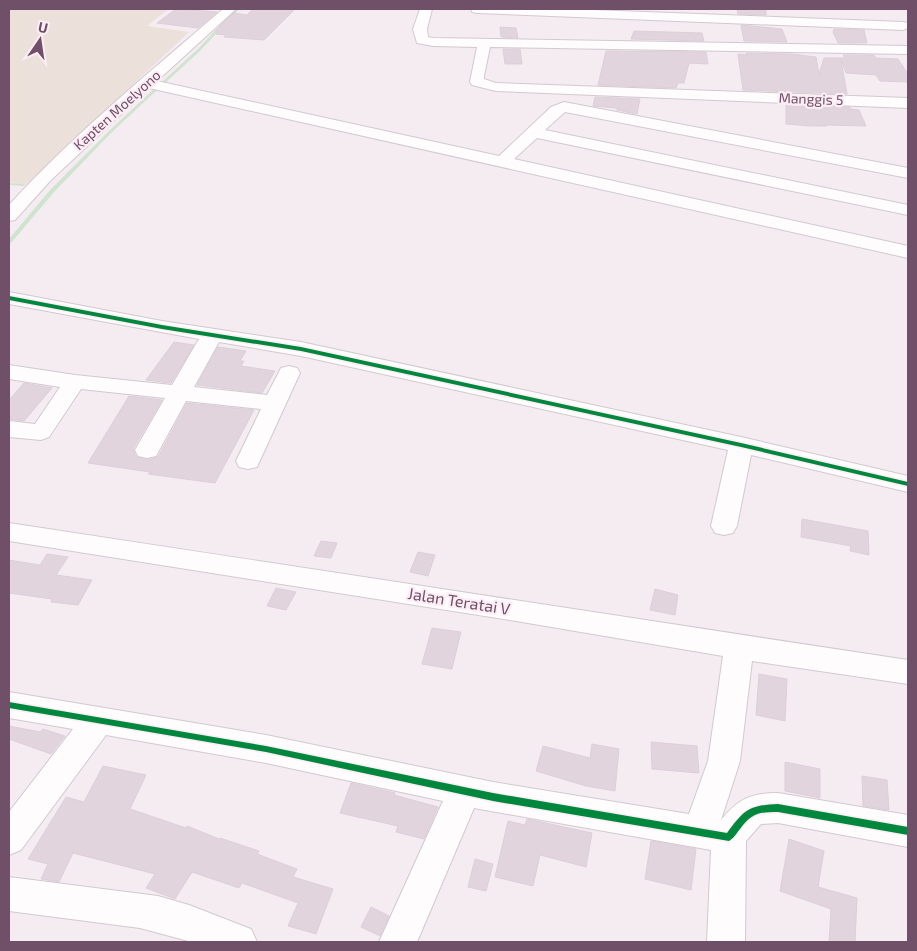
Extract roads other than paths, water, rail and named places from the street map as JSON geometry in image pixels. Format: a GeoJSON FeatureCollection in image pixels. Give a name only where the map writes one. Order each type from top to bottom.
{"type":"FeatureCollection","features":[{"type":"Feature","properties":{"kind":"street","name":"Kapten Moelyono"},"geometry":{"type":"LineString","coordinates":[[9,216],[31,190],[93,130],[230,9]]}},
{"type":"Feature","properties":{"kind":"street"},"geometry":{"type":"LineString","coordinates":[[426,9],[420,29],[422,40],[484,44],[908,50]]}},
{"type":"Feature","properties":{"kind":"street"},"geometry":{"type":"LineString","coordinates":[[477,9],[510,9],[905,31]]}},
{"type":"Feature","properties":{"kind":"street"},"geometry":{"type":"LineString","coordinates":[[893,9],[905,31]]}},
{"type":"Feature","properties":{"kind":"street","name":"Manggis 5"},"geometry":{"type":"LineString","coordinates":[[484,44],[477,82],[485,85],[557,90],[908,103]]}},
{"type":"Feature","properties":{"kind":"street"},"geometry":{"type":"LineString","coordinates":[[147,84],[503,161],[908,252]]}},
{"type":"Feature","properties":{"kind":"street"},"geometry":{"type":"LineString","coordinates":[[503,161],[558,108],[564,107],[908,173]]}},
{"type":"Feature","properties":{"kind":"street"},"geometry":{"type":"LineString","coordinates":[[533,132],[908,210]]}},
{"type":"Feature","properties":{"kind":"street"},"geometry":{"type":"LineString","coordinates":[[9,188],[31,190]]}},
{"type":"Feature","properties":{"kind":"street"},"geometry":{"type":"LineString","coordinates":[[9,298],[300,349],[741,445],[908,484]]}},
{"type":"Feature","properties":{"kind":"street"},"geometry":{"type":"LineString","coordinates":[[147,450],[212,335]]}},
{"type":"Feature","properties":{"kind":"street"},"geometry":{"type":"LineString","coordinates":[[9,372],[76,382],[274,404]]}},
{"type":"Feature","properties":{"kind":"street"},"geometry":{"type":"LineString","coordinates":[[248,461],[289,372]]}},
{"type":"Feature","properties":{"kind":"street"},"geometry":{"type":"LineString","coordinates":[[9,429],[41,432],[76,382]]}},
{"type":"Feature","properties":{"kind":"street"},"geometry":{"type":"LineString","coordinates":[[724,526],[741,445]]}},
{"type":"Feature","properties":{"kind":"street","name":"Jalan Teratai V"},"geometry":{"type":"LineString","coordinates":[[9,532],[516,610],[739,648],[908,672]]}},
{"type":"Feature","properties":{"kind":"street"},"geometry":{"type":"LineString","coordinates":[[726,942],[714,835],[739,648]]}},
{"type":"Feature","properties":{"kind":"street"},"geometry":{"type":"LineString","coordinates":[[9,705],[266,750],[464,791],[714,835],[751,810],[761,808],[778,808],[908,831]]}},
{"type":"Feature","properties":{"kind":"street"},"geometry":{"type":"LineString","coordinates":[[9,839],[98,722]]}},
{"type":"Feature","properties":{"kind":"street"},"geometry":{"type":"LineString","coordinates":[[398,942],[464,791]]}},
{"type":"Feature","properties":{"kind":"street"},"geometry":{"type":"LineString","coordinates":[[9,894],[160,914],[238,942]]}},
{"type":"Feature","properties":{"kind":"waterway"},"geometry":{"type":"LineString","coordinates":[[164,82],[199,50],[237,9]]}},
{"type":"Feature","properties":{"kind":"waterway"},"geometry":{"type":"LineString","coordinates":[[9,242],[53,190],[111,131],[155,90]]}},
{"type":"Feature","properties":{"kind":"waterway"},"geometry":{"type":"LineString","coordinates":[[9,184],[23,185]]}}]}
